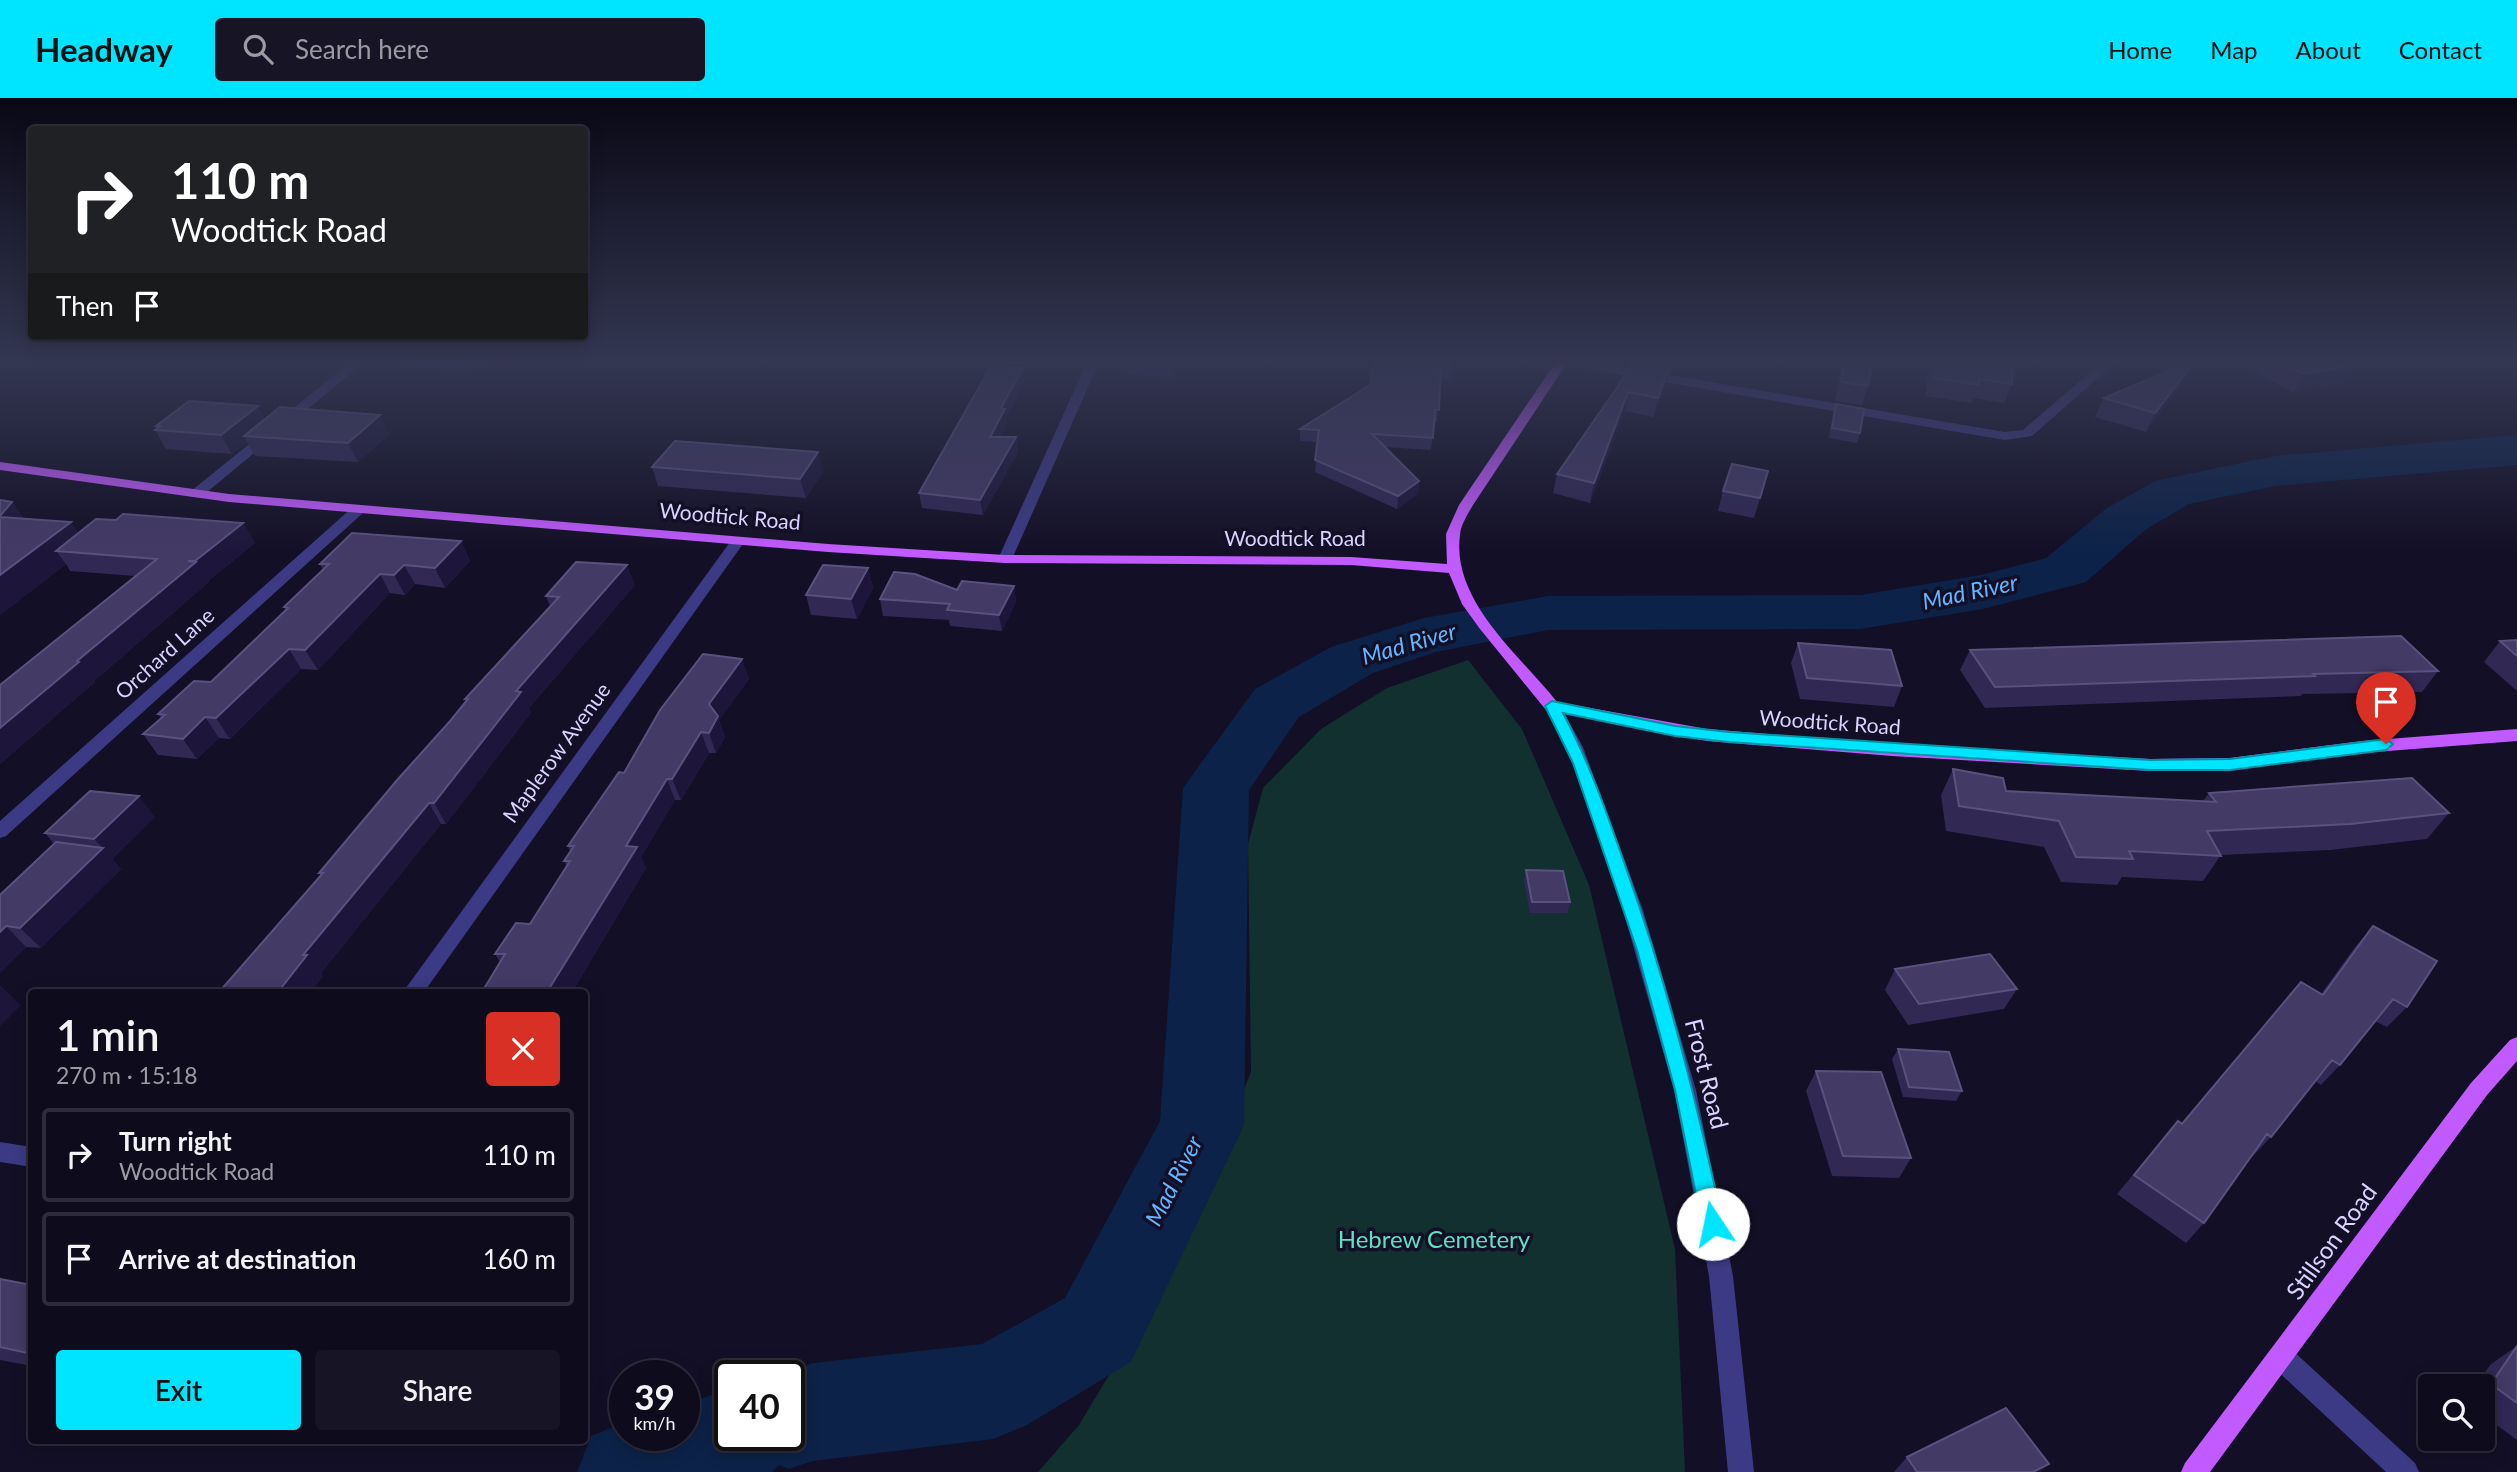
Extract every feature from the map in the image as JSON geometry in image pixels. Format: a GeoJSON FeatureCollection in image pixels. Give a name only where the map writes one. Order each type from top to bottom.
{"type":"FeatureCollection","features":[{"type":"Feature","properties":{"kind":"main road"},"geometry":{"type":"LineString","coordinates":[[1521,424],[1455,525],[1452,542],[1454,569],[1470,604],[1552,706]]}},
{"type":"Feature","properties":{"kind":"main road","name":"Woodtick Road"},"geometry":{"type":"LineString","coordinates":[[0,466],[196,494],[738,541],[1005,559],[1351,561],[1454,569]]}},
{"type":"Feature","properties":{"kind":"main road","name":"Woodtick Road"},"geometry":{"type":"LineString","coordinates":[[1552,706],[1675,731],[1720,736],[1892,750],[2150,765],[2230,764],[2398,743],[2517,735]]}},
{"type":"Feature","properties":{"kind":"main road","name":"Stillson Road"},"geometry":{"type":"LineString","coordinates":[[2194,1472],[2282,1358],[2479,1089],[2517,1046]]}},
{"type":"Feature","properties":{"kind":"street"},"geometry":{"type":"LineString","coordinates":[[196,494],[282,424]]}},
{"type":"Feature","properties":{"kind":"street"},"geometry":{"type":"LineString","coordinates":[[1005,559],[1065,424]]}},
{"type":"Feature","properties":{"kind":"street"},"geometry":{"type":"LineString","coordinates":[[1935,424],[2005,436],[2028,433],[2038,424]]}},
{"type":"Feature","properties":{"kind":"street","name":"Orchard Lane"},"geometry":{"type":"LineString","coordinates":[[0,831],[359,509]]}},
{"type":"Feature","properties":{"kind":"street","name":"Maplerow Avenue"},"geometry":{"type":"LineString","coordinates":[[415,989],[738,541]]}},
{"type":"Feature","properties":{"kind":"street","name":"Frost Road"},"geometry":{"type":"LineString","coordinates":[[1552,706],[1575,747],[1633,910],[1685,1090],[1721,1276],[1741,1472]]}},
{"type":"Feature","properties":{"kind":"street"},"geometry":{"type":"LineString","coordinates":[[0,1152],[28,1156]]}},
{"type":"Feature","properties":{"kind":"street"},"geometry":{"type":"LineString","coordinates":[[2282,1358],[2406,1472]]}},
{"type":"Feature","properties":{"kind":"green space","name":"Hebrew Cemetery"},"geometry":{"type":"Polygon","coordinates":[[[1468,660],[1522,729],[1589,885],[1675,1249],[1685,1472],[1038,1472],[1079,1425],[1167,1279],[1251,1072],[1248,844],[1263,788],[1321,729],[1387,688],[1468,660]]]}},
{"type":"Feature","properties":{"kind":"building"},"geometry":{"type":"Polygon","coordinates":[[[235,424],[221,435],[155,430],[160,426],[156,426],[235,424]]]}},
{"type":"Feature","properties":{"kind":"building"},"geometry":{"type":"Polygon","coordinates":[[[259,424],[370,424],[348,443],[244,436],[259,424]]]}},
{"type":"Feature","properties":{"kind":"building"},"geometry":{"type":"Polygon","coordinates":[[[958,424],[997,424],[990,437],[1016,437],[980,500],[919,493],[958,424]]]}},
{"type":"Feature","properties":{"kind":"building"},"geometry":{"type":"Polygon","coordinates":[[[1308,424],[1434,424],[1433,438],[1372,434],[1419,481],[1398,496],[1315,460],[1319,430],[1300,429],[1308,424]]]}},
{"type":"Feature","properties":{"kind":"building"},"geometry":{"type":"Polygon","coordinates":[[[1592,424],[1616,424],[1594,483],[1557,474],[1592,424]]]}},
{"type":"Feature","properties":{"kind":"building"},"geometry":{"type":"Polygon","coordinates":[[[1833,424],[1861,424],[1860,433],[1832,428],[1833,424]]]}},
{"type":"Feature","properties":{"kind":"building"},"geometry":{"type":"Polygon","coordinates":[[[675,441],[818,452],[800,479],[652,467],[675,441]]]}},
{"type":"Feature","properties":{"kind":"building"},"geometry":{"type":"Polygon","coordinates":[[[1732,464],[1768,471],[1760,498],[1723,491],[1732,464]]]}},
{"type":"Feature","properties":{"kind":"building"},"geometry":{"type":"Polygon","coordinates":[[[0,500],[12,502],[0,516],[0,500]]]}},
{"type":"Feature","properties":{"kind":"building"},"geometry":{"type":"Polygon","coordinates":[[[123,514],[243,523],[195,561],[188,561],[196,562],[0,728],[0,685],[157,559],[56,551],[96,519],[116,520],[123,514]]]}},
{"type":"Feature","properties":{"kind":"building"},"geometry":{"type":"Polygon","coordinates":[[[0,517],[71,522],[0,575],[0,517]]]}},
{"type":"Feature","properties":{"kind":"building"},"geometry":{"type":"Polygon","coordinates":[[[352,533],[461,541],[435,568],[404,565],[394,575],[380,574],[305,650],[289,649],[216,718],[205,717],[183,739],[143,734],[165,715],[158,714],[194,681],[211,682],[288,608],[284,607],[329,564],[320,564],[352,533]]]}},
{"type":"Feature","properties":{"kind":"building"},"geometry":{"type":"Polygon","coordinates":[[[576,562],[627,565],[516,691],[521,692],[434,803],[429,803],[303,955],[307,955],[280,989],[222,989],[323,873],[319,873],[468,699],[465,699],[559,597],[546,596],[576,562]]]}},
{"type":"Feature","properties":{"kind":"building"},"geometry":{"type":"Polygon","coordinates":[[[823,565],[868,568],[851,599],[806,595],[823,565]]]}},
{"type":"Feature","properties":{"kind":"building"},"geometry":{"type":"Polygon","coordinates":[[[894,572],[915,574],[957,590],[962,581],[1014,586],[999,615],[947,610],[950,604],[880,599],[894,572]]]}},
{"type":"Feature","properties":{"kind":"building"},"geometry":{"type":"Polygon","coordinates":[[[2401,636],[2438,671],[1995,687],[1970,650],[2401,636]]]}},
{"type":"Feature","properties":{"kind":"building"},"geometry":{"type":"Polygon","coordinates":[[[2517,640],[2517,656],[2500,641],[2517,640]]]}},
{"type":"Feature","properties":{"kind":"building"},"geometry":{"type":"Polygon","coordinates":[[[1798,643],[1891,650],[1902,686],[1807,678],[1798,643]]]}},
{"type":"Feature","properties":{"kind":"building"},"geometry":{"type":"Polygon","coordinates":[[[703,654],[742,659],[709,704],[718,716],[709,733],[701,732],[672,779],[667,779],[626,846],[637,847],[549,989],[484,989],[505,954],[495,954],[516,923],[530,924],[570,861],[564,861],[574,846],[568,846],[619,772],[624,773],[660,710],[703,654]]]}},
{"type":"Feature","properties":{"kind":"building"},"geometry":{"type":"Polygon","coordinates":[[[1953,769],[2003,778],[2006,791],[2216,802],[2209,793],[2412,778],[2449,813],[2350,824],[2207,831],[2221,856],[2129,851],[2133,859],[2076,857],[2059,821],[1959,806],[1953,769]]]}},
{"type":"Feature","properties":{"kind":"building"},"geometry":{"type":"Polygon","coordinates":[[[90,791],[139,796],[94,839],[45,833],[90,791]]]}},
{"type":"Feature","properties":{"kind":"building"},"geometry":{"type":"Polygon","coordinates":[[[56,842],[103,848],[20,928],[6,926],[0,932],[0,895],[56,842]]]}},
{"type":"Feature","properties":{"kind":"building"},"geometry":{"type":"Polygon","coordinates":[[[1526,870],[1563,871],[1570,902],[1532,902],[1526,870]]]}},
{"type":"Feature","properties":{"kind":"building"},"geometry":{"type":"Polygon","coordinates":[[[2373,926],[2437,961],[2407,1007],[2393,999],[2340,1065],[2332,1060],[2271,1137],[2267,1134],[2204,1223],[2134,1175],[2178,1121],[2182,1124],[2301,982],[2323,995],[2373,926]]]}},
{"type":"Feature","properties":{"kind":"building"},"geometry":{"type":"Polygon","coordinates":[[[1990,954],[2017,989],[1919,1004],[1895,969],[1990,954]]]}},
{"type":"Feature","properties":{"kind":"building"},"geometry":{"type":"Polygon","coordinates":[[[1898,1049],[1949,1052],[1962,1091],[1909,1087],[1898,1049]]]}},
{"type":"Feature","properties":{"kind":"building"},"geometry":{"type":"Polygon","coordinates":[[[1816,1071],[1881,1072],[1911,1158],[1843,1156],[1816,1071]]]}},
{"type":"Feature","properties":{"kind":"building"},"geometry":{"type":"Polygon","coordinates":[[[0,1279],[28,1284],[28,1353],[0,1347],[0,1279]]]}},
{"type":"Feature","properties":{"kind":"building"},"geometry":{"type":"Polygon","coordinates":[[[2517,1346],[2517,1403],[2495,1387],[2495,1378],[2517,1346]]]}},
{"type":"Feature","properties":{"kind":"building"},"geometry":{"type":"Polygon","coordinates":[[[2006,1408],[2049,1464],[2033,1472],[1917,1472],[1907,1457],[2006,1408]]]}},
{"type":"Feature","properties":{"kind":"waterway","name":"Mad River"},"geometry":{"type":"LineString","coordinates":[[805,1415],[993,1391],[1098,1330],[1202,1125],[1216,788],[1277,703],[1352,660],[1424,636],[1548,613],[1860,612],[1983,592],[2066,570],[2126,519],[2173,492],[2275,471],[2517,450]]}},
{"type":"Feature","properties":{"kind":"waterway","name":"Mad River"},"geometry":{"type":"LineString","coordinates":[[627,1472],[714,1444]]}},
{"type":"Feature","properties":{"kind":"route"},"geometry":{"type":"LineString","coordinates":[[1713,1224],[1685,1090],[1646,950],[1575,747],[1552,706],[1675,731],[1729,737],[1892,750],[2150,765],[2254,762],[2386,744]]}}]}
